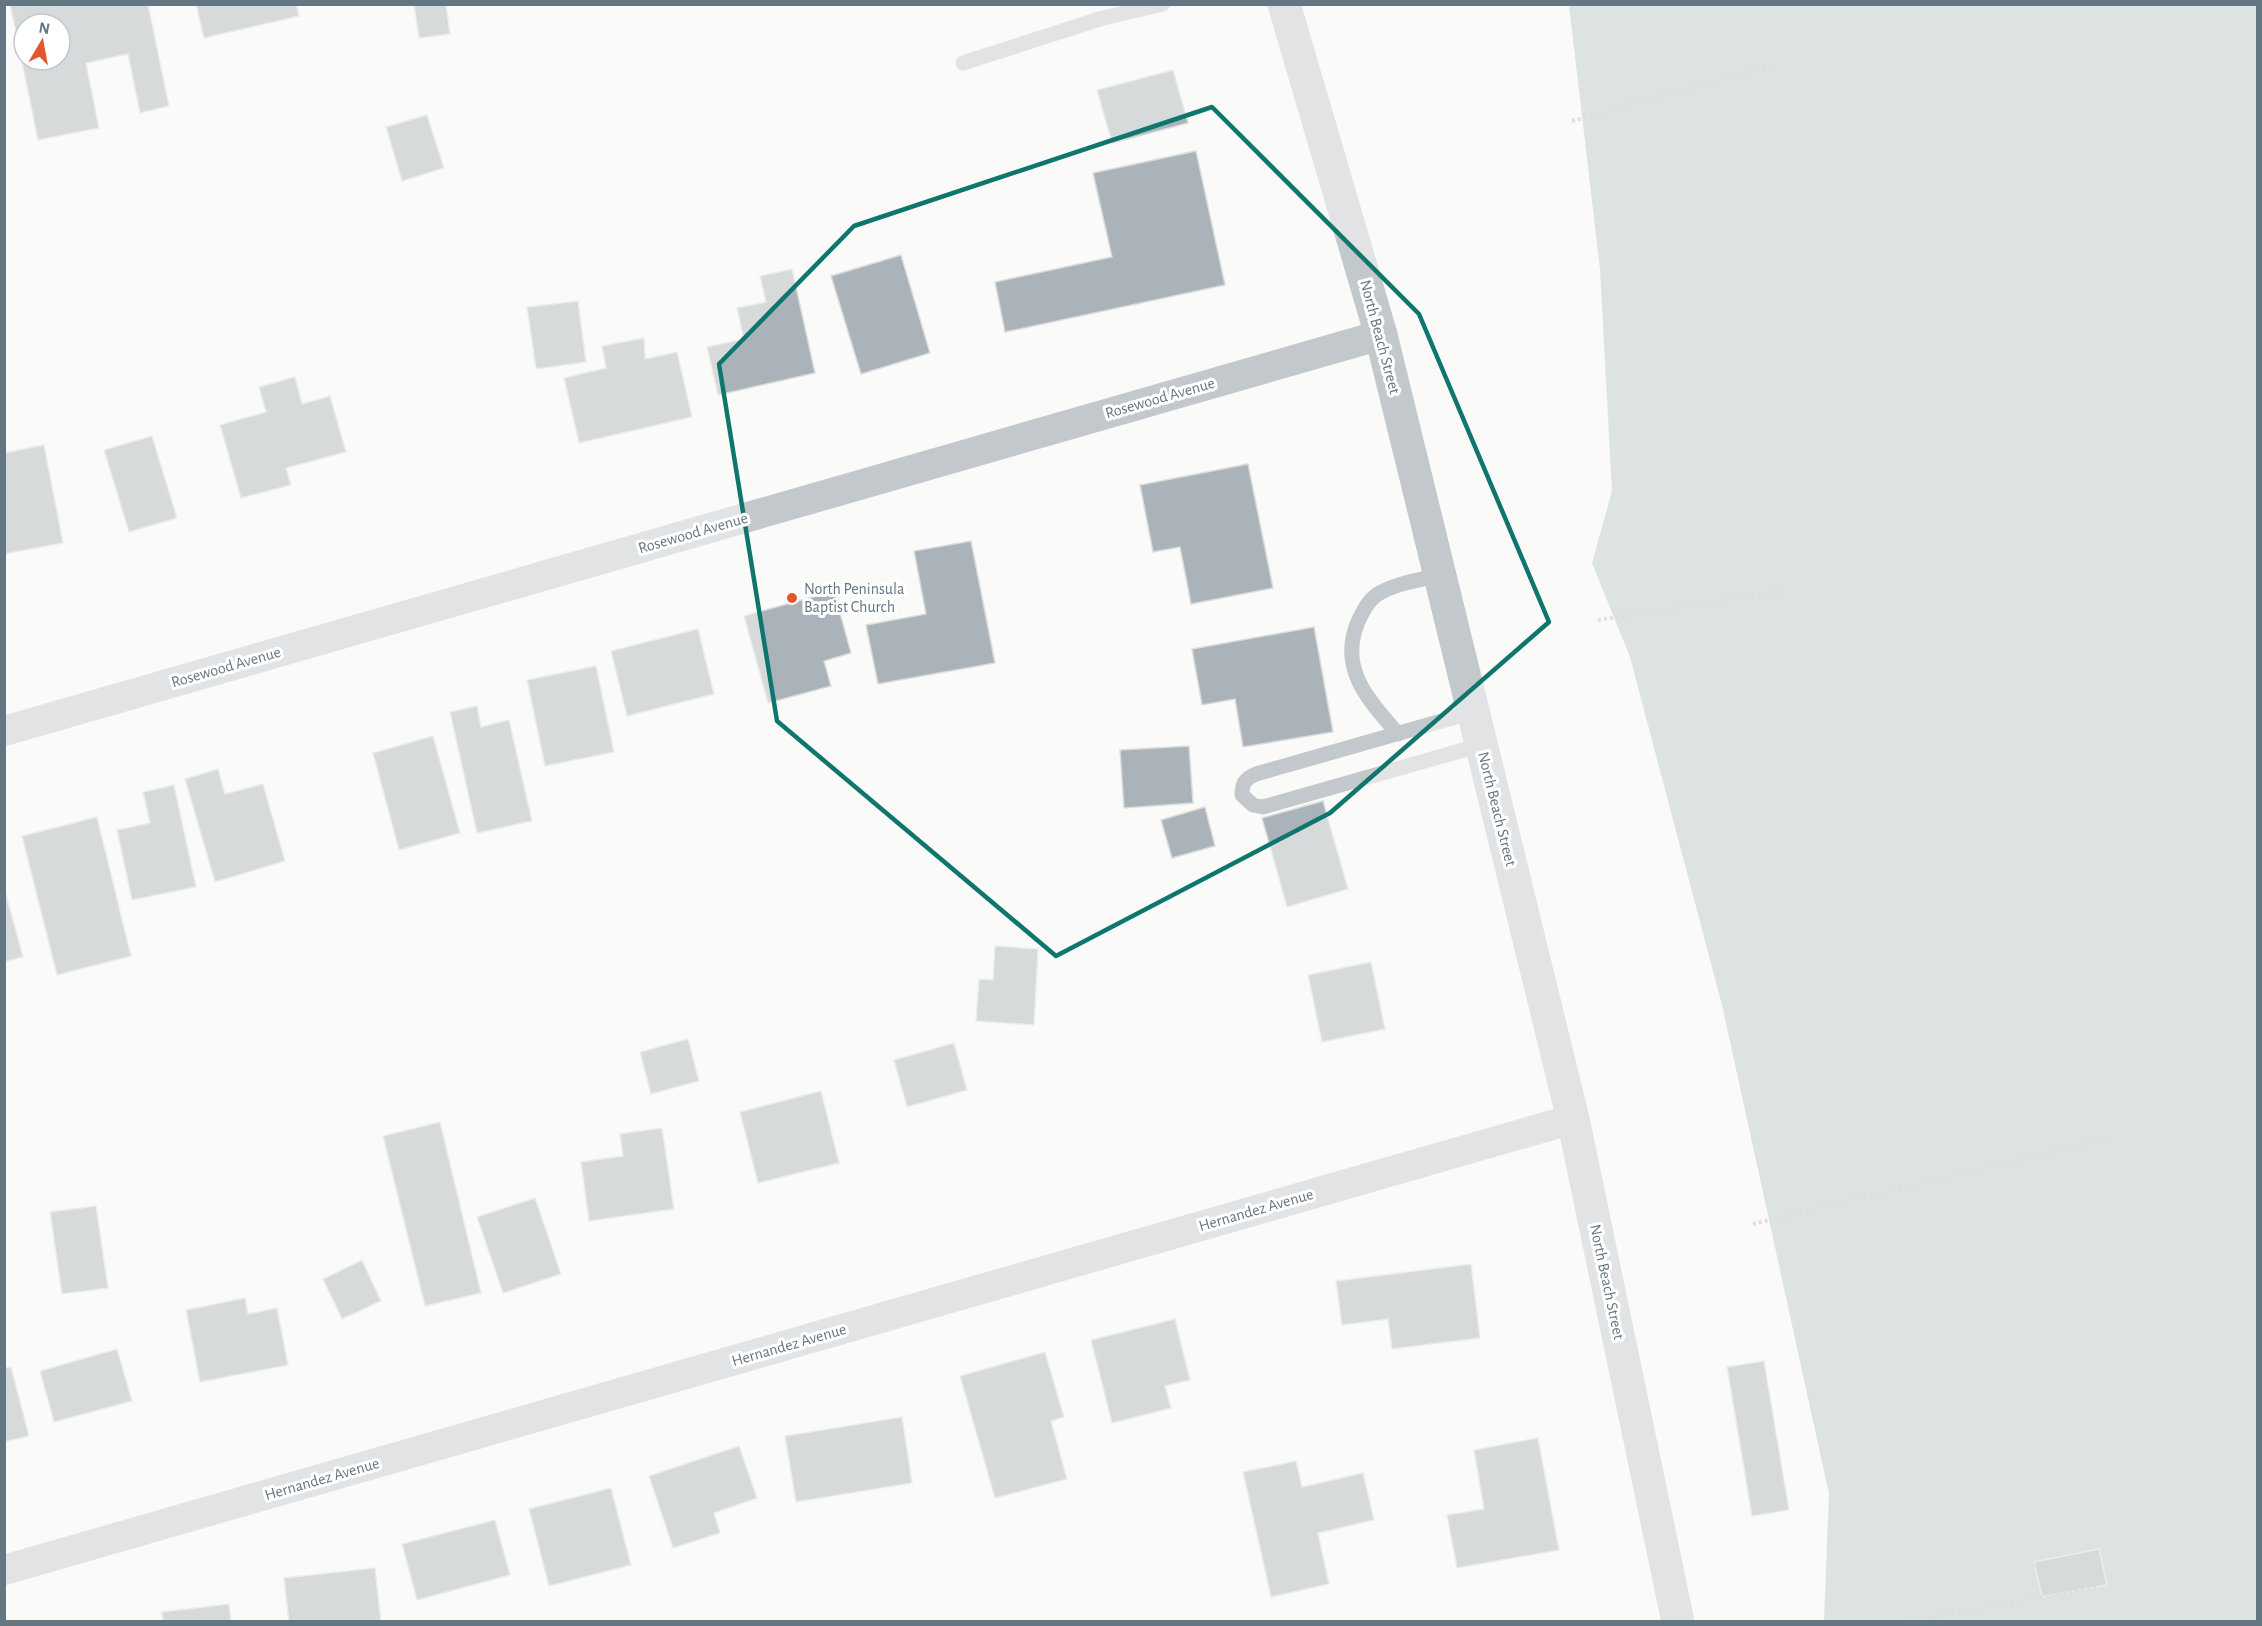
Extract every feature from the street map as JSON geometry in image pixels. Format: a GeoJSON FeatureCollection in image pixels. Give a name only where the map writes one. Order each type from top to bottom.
{"type":"FeatureCollection","features":[{"type":"Feature","properties":{"kind":"street","name":"North Beach Street"},"geometry":{"type":"LineString","coordinates":[[1284,4],[1381,335],[1573,1119],[1678,1622]]}},
{"type":"Feature","properties":{"kind":"street","name":"Rosewood Avenue"},"geometry":{"type":"LineString","coordinates":[[4,731],[1381,335]]}},
{"type":"Feature","properties":{"kind":"street","name":"Hernandez Avenue"},"geometry":{"type":"LineString","coordinates":[[4,1570],[1573,1119]]}},
{"type":"Feature","properties":{"kind":"lane"},"geometry":{"type":"LineString","coordinates":[[963,63],[1103,18],[1163,4]]}},
{"type":"Feature","properties":{"kind":"lane"},"geometry":{"type":"LineString","coordinates":[[1398,734],[1370,701],[1356,678],[1352,653],[1354,632],[1362,611],[1376,595],[1393,587],[1440,575]]}},
{"type":"Feature","properties":{"kind":"lane"},"geometry":{"type":"LineString","coordinates":[[1473,712],[1256,774],[1246,779],[1242,786],[1242,795],[1253,806],[1263,807],[1481,745]]}},
{"type":"Feature","properties":{"kind":"path"},"geometry":{"type":"LineString","coordinates":[[1572,121],[1770,65]]}},
{"type":"Feature","properties":{"kind":"path"},"geometry":{"type":"LineString","coordinates":[[1598,620],[1780,591]]}},
{"type":"Feature","properties":{"kind":"path"},"geometry":{"type":"LineString","coordinates":[[1753,1224],[2105,1139]]}},
{"type":"Feature","properties":{"kind":"path"},"geometry":{"type":"LineString","coordinates":[[1904,1622],[2098,1587]]}},
{"type":"Feature","properties":{"kind":"highlighted area"},"geometry":{"type":"Polygon","coordinates":[[[1212,107],[1419,314],[1549,622],[1330,813],[1056,956],[777,721],[719,364],[854,226],[1212,107]]]}},
{"type":"Feature","properties":{"kind":"shaded area"},"geometry":{"type":"Polygon","coordinates":[[[1569,5],[2257,5],[2257,1621],[1824,1621],[1829,1494],[1722,1005],[1630,657],[1592,563],[1612,491],[1600,269],[1569,5]]]}},
{"type":"Feature","properties":{"kind":"building"},"geometry":{"type":"Polygon","coordinates":[[[10,4],[148,4],[169,106],[140,113],[128,54],[86,63],[99,128],[38,140],[24,72],[72,72],[72,12],[12,14],[10,4]]]}},
{"type":"Feature","properties":{"kind":"building"},"geometry":{"type":"Polygon","coordinates":[[[196,4],[296,4],[299,16],[204,38],[196,4]]]}},
{"type":"Feature","properties":{"kind":"building"},"geometry":{"type":"Polygon","coordinates":[[[414,4],[446,4],[450,34],[419,38],[414,4]]]}},
{"type":"Feature","properties":{"kind":"building"},"geometry":{"type":"Polygon","coordinates":[[[1173,70],[1188,123],[1112,143],[1097,90],[1173,70]]]}},
{"type":"Feature","properties":{"kind":"building"},"geometry":{"type":"Polygon","coordinates":[[[427,115],[444,168],[402,181],[386,127],[427,115]]]}},
{"type":"Feature","properties":{"kind":"building"},"geometry":{"type":"Polygon","coordinates":[[[1196,151],[1225,285],[1005,332],[995,282],[1112,257],[1093,173],[1196,151]]]}},
{"type":"Feature","properties":{"kind":"building"},"geometry":{"type":"Polygon","coordinates":[[[901,255],[930,353],[861,374],[831,276],[901,255]]]}},
{"type":"Feature","properties":{"kind":"building"},"geometry":{"type":"Polygon","coordinates":[[[792,269],[815,373],[718,395],[707,347],[744,339],[737,308],[766,302],[760,276],[792,269]]]}},
{"type":"Feature","properties":{"kind":"building"},"geometry":{"type":"Polygon","coordinates":[[[578,301],[586,362],[536,369],[527,307],[578,301]]]}},
{"type":"Feature","properties":{"kind":"building"},"geometry":{"type":"Polygon","coordinates":[[[644,338],[645,359],[677,352],[692,417],[579,443],[564,378],[606,368],[602,346],[644,338]]]}},
{"type":"Feature","properties":{"kind":"building"},"geometry":{"type":"Polygon","coordinates":[[[295,377],[302,404],[330,396],[346,452],[286,468],[291,485],[241,498],[220,425],[266,412],[259,387],[295,377]]]}},
{"type":"Feature","properties":{"kind":"building"},"geometry":{"type":"Polygon","coordinates":[[[152,436],[177,518],[129,532],[104,450],[152,436]]]}},
{"type":"Feature","properties":{"kind":"building"},"geometry":{"type":"Polygon","coordinates":[[[44,445],[63,543],[4,554],[4,453],[44,445]]]}},
{"type":"Feature","properties":{"kind":"building"},"geometry":{"type":"Polygon","coordinates":[[[1248,464],[1273,588],[1191,604],[1180,547],[1153,552],[1140,485],[1248,464]]]}},
{"type":"Feature","properties":{"kind":"building"},"geometry":{"type":"Polygon","coordinates":[[[971,541],[995,663],[878,684],[866,625],[926,614],[914,551],[971,541]]]}},
{"type":"Feature","properties":{"kind":"building"},"geometry":{"type":"Polygon","coordinates":[[[834,591],[851,653],[824,661],[831,686],[768,703],[744,616],[834,591]]]}},
{"type":"Feature","properties":{"kind":"building"},"geometry":{"type":"Polygon","coordinates":[[[1314,627],[1333,732],[1243,747],[1235,699],[1202,705],[1192,649],[1314,627]]]}},
{"type":"Feature","properties":{"kind":"building"},"geometry":{"type":"Polygon","coordinates":[[[698,629],[714,694],[627,716],[611,651],[698,629]]]}},
{"type":"Feature","properties":{"kind":"building"},"geometry":{"type":"Polygon","coordinates":[[[596,666],[614,752],[545,766],[527,680],[596,666]]]}},
{"type":"Feature","properties":{"kind":"building"},"geometry":{"type":"Polygon","coordinates":[[[477,706],[481,727],[509,720],[532,821],[477,833],[450,712],[477,706]]]}},
{"type":"Feature","properties":{"kind":"building"},"geometry":{"type":"Polygon","coordinates":[[[433,736],[460,833],[399,850],[373,753],[433,736]]]}},
{"type":"Feature","properties":{"kind":"building"},"geometry":{"type":"Polygon","coordinates":[[[1189,746],[1193,803],[1124,808],[1120,750],[1189,746]]]}},
{"type":"Feature","properties":{"kind":"building"},"geometry":{"type":"Polygon","coordinates":[[[218,769],[225,794],[263,784],[285,861],[215,882],[185,779],[218,769]]]}},
{"type":"Feature","properties":{"kind":"building"},"geometry":{"type":"Polygon","coordinates":[[[174,785],[196,887],[132,900],[117,830],[150,823],[143,792],[174,785]]]}},
{"type":"Feature","properties":{"kind":"building"},"geometry":{"type":"Polygon","coordinates":[[[1323,801],[1348,889],[1287,907],[1262,818],[1323,801]]]}},
{"type":"Feature","properties":{"kind":"building"},"geometry":{"type":"Polygon","coordinates":[[[1205,807],[1215,846],[1172,858],[1161,820],[1205,807]]]}},
{"type":"Feature","properties":{"kind":"building"},"geometry":{"type":"Polygon","coordinates":[[[97,817],[131,956],[57,975],[22,836],[97,817]]]}},
{"type":"Feature","properties":{"kind":"building"},"geometry":{"type":"Polygon","coordinates":[[[4,887],[23,957],[4,962],[4,887]]]}},
{"type":"Feature","properties":{"kind":"building"},"geometry":{"type":"Polygon","coordinates":[[[995,946],[1038,949],[1034,1025],[976,1021],[979,979],[993,980],[995,946]]]}},
{"type":"Feature","properties":{"kind":"building"},"geometry":{"type":"Polygon","coordinates":[[[1371,962],[1385,1029],[1322,1042],[1308,975],[1371,962]]]}},
{"type":"Feature","properties":{"kind":"building"},"geometry":{"type":"Polygon","coordinates":[[[688,1039],[699,1081],[651,1094],[640,1052],[688,1039]]]}},
{"type":"Feature","properties":{"kind":"building"},"geometry":{"type":"Polygon","coordinates":[[[954,1043],[967,1090],[907,1107],[894,1060],[954,1043]]]}},
{"type":"Feature","properties":{"kind":"building"},"geometry":{"type":"Polygon","coordinates":[[[821,1091],[839,1163],[758,1183],[740,1112],[821,1091]]]}},
{"type":"Feature","properties":{"kind":"building"},"geometry":{"type":"Polygon","coordinates":[[[440,1122],[481,1293],[425,1306],[383,1136],[440,1122]]]}},
{"type":"Feature","properties":{"kind":"building"},"geometry":{"type":"Polygon","coordinates":[[[662,1128],[674,1209],[589,1221],[581,1162],[623,1156],[620,1134],[662,1128]]]}},
{"type":"Feature","properties":{"kind":"building"},"geometry":{"type":"Polygon","coordinates":[[[535,1198],[561,1274],[503,1293],[477,1217],[535,1198]]]}},
{"type":"Feature","properties":{"kind":"building"},"geometry":{"type":"Polygon","coordinates":[[[96,1206],[108,1288],[62,1294],[50,1212],[96,1206]]]}},
{"type":"Feature","properties":{"kind":"building"},"geometry":{"type":"Polygon","coordinates":[[[362,1260],[381,1301],[342,1319],[323,1279],[362,1260]]]}},
{"type":"Feature","properties":{"kind":"building"},"geometry":{"type":"Polygon","coordinates":[[[1471,1264],[1480,1338],[1392,1349],[1388,1319],[1342,1325],[1336,1281],[1471,1264]]]}},
{"type":"Feature","properties":{"kind":"building"},"geometry":{"type":"Polygon","coordinates":[[[245,1298],[248,1314],[277,1308],[288,1365],[200,1382],[186,1310],[245,1298]]]}},
{"type":"Feature","properties":{"kind":"building"},"geometry":{"type":"Polygon","coordinates":[[[1175,1319],[1190,1380],[1165,1386],[1171,1408],[1112,1423],[1091,1340],[1175,1319]]]}},
{"type":"Feature","properties":{"kind":"building"},"geometry":{"type":"Polygon","coordinates":[[[117,1349],[132,1401],[54,1422],[40,1371],[117,1349]]]}},
{"type":"Feature","properties":{"kind":"building"},"geometry":{"type":"Polygon","coordinates":[[[1045,1352],[1064,1417],[1051,1421],[1067,1479],[995,1498],[960,1376],[1045,1352]]]}},
{"type":"Feature","properties":{"kind":"building"},"geometry":{"type":"Polygon","coordinates":[[[1764,1361],[1789,1510],[1752,1516],[1727,1367],[1764,1361]]]}},
{"type":"Feature","properties":{"kind":"building"},"geometry":{"type":"Polygon","coordinates":[[[11,1367],[29,1436],[4,1442],[4,1368],[11,1367]]]}},
{"type":"Feature","properties":{"kind":"building"},"geometry":{"type":"Polygon","coordinates":[[[902,1417],[912,1483],[796,1502],[785,1436],[902,1417]]]}},
{"type":"Feature","properties":{"kind":"building"},"geometry":{"type":"Polygon","coordinates":[[[1538,1438],[1559,1550],[1457,1568],[1447,1515],[1484,1509],[1474,1450],[1538,1438]]]}},
{"type":"Feature","properties":{"kind":"building"},"geometry":{"type":"Polygon","coordinates":[[[739,1446],[757,1498],[714,1513],[720,1533],[673,1548],[649,1476],[739,1446]]]}},
{"type":"Feature","properties":{"kind":"building"},"geometry":{"type":"Polygon","coordinates":[[[1296,1461],[1302,1487],[1363,1473],[1374,1520],[1318,1533],[1329,1584],[1271,1597],[1243,1472],[1296,1461]]]}},
{"type":"Feature","properties":{"kind":"building"},"geometry":{"type":"Polygon","coordinates":[[[611,1488],[631,1565],[549,1586],[529,1509],[611,1488]]]}},
{"type":"Feature","properties":{"kind":"building"},"geometry":{"type":"Polygon","coordinates":[[[495,1520],[510,1575],[417,1600],[402,1544],[495,1520]]]}},
{"type":"Feature","properties":{"kind":"building"},"geometry":{"type":"Polygon","coordinates":[[[2099,1549],[2107,1585],[2042,1597],[2034,1562],[2099,1549]]]}},
{"type":"Feature","properties":{"kind":"building"},"geometry":{"type":"Polygon","coordinates":[[[375,1568],[381,1622],[289,1622],[284,1578],[375,1568]]]}},
{"type":"Feature","properties":{"kind":"building"},"geometry":{"type":"Polygon","coordinates":[[[229,1604],[231,1622],[163,1622],[162,1612],[229,1604]]]}},
{"type":"Feature","properties":{"kind":"place","name":"North Peninsula Baptist Church"},"geometry":{"type":"Point","coordinates":[792,598]}}]}
